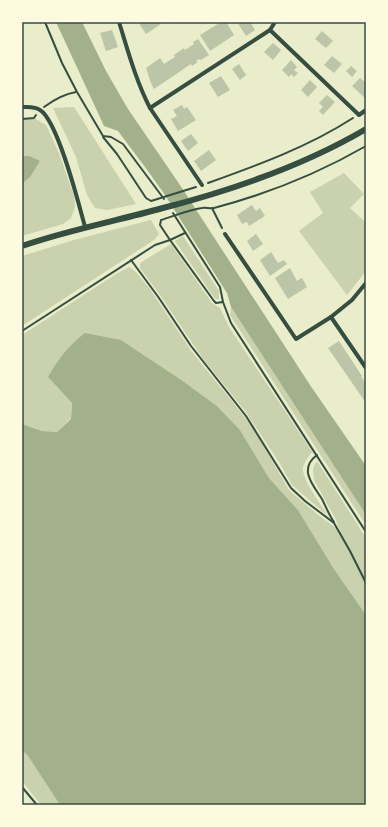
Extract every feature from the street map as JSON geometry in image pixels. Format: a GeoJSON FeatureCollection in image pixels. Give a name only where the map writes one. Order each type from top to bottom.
{"type":"FeatureCollection","features":[{"type":"Feature","properties":{"kind":"street"},"geometry":{"type":"LineString","coordinates":[[119,22],[132,65],[144,97],[202,185]]}},
{"type":"Feature","properties":{"kind":"street"},"geometry":{"type":"LineString","coordinates":[[150,108],[270,30],[275,22]]}},
{"type":"Feature","properties":{"kind":"street"},"geometry":{"type":"LineString","coordinates":[[270,30],[359,115],[366,110]]}},
{"type":"Feature","properties":{"kind":"street"},"geometry":{"type":"LineString","coordinates":[[22,106],[40,110],[46,116],[65,158],[85,227]]}},
{"type":"Feature","properties":{"kind":"street"},"geometry":{"type":"LineString","coordinates":[[22,246],[53,235],[202,198],[273,174],[322,152],[366,129]]}},
{"type":"Feature","properties":{"kind":"street"},"geometry":{"type":"LineString","coordinates":[[226,234],[296,339],[331,317],[352,300],[366,283]]}},
{"type":"Feature","properties":{"kind":"street"},"geometry":{"type":"LineString","coordinates":[[331,317],[366,368]]}},
{"type":"Feature","properties":{"kind":"path"},"geometry":{"type":"LineString","coordinates":[[45,22],[62,63],[102,136],[117,154],[146,198],[151,201],[202,185],[305,146],[359,115]]}},
{"type":"Feature","properties":{"kind":"path"},"geometry":{"type":"LineString","coordinates":[[22,119],[34,118],[40,110],[55,99],[77,92]]}},
{"type":"Feature","properties":{"kind":"path"},"geometry":{"type":"LineString","coordinates":[[102,136],[111,137],[122,144],[159,193]]}},
{"type":"Feature","properties":{"kind":"path"},"geometry":{"type":"LineString","coordinates":[[223,302],[216,303],[214,301],[170,240],[160,223],[161,220],[203,208],[212,208],[260,193],[306,176],[366,146]]}},
{"type":"Feature","properties":{"kind":"path"},"geometry":{"type":"LineString","coordinates":[[212,208],[226,234]]}},
{"type":"Feature","properties":{"kind":"path"},"geometry":{"type":"LineString","coordinates":[[181,226],[220,287],[223,302],[231,323],[366,532]]}},
{"type":"Feature","properties":{"kind":"path"},"geometry":{"type":"LineString","coordinates":[[22,331],[155,245],[185,233]]}},
{"type":"Feature","properties":{"kind":"path"},"geometry":{"type":"LineString","coordinates":[[131,260],[159,298],[191,346],[246,416],[291,488],[305,501],[334,523]]}},
{"type":"Feature","properties":{"kind":"path"},"geometry":{"type":"LineString","coordinates":[[317,455],[311,459],[308,464],[307,471],[314,488],[350,551],[366,583]]}},
{"type":"Feature","properties":{"kind":"path"},"geometry":{"type":"LineString","coordinates":[[22,788],[37,805]]}},
{"type":"Feature","properties":{"kind":"shaded area"},"geometry":{"type":"Polygon","coordinates":[[[56,22],[82,22],[106,71],[128,109],[180,185],[310,385],[366,466],[366,515],[231,307],[227,293],[163,192],[118,131],[104,126],[56,22]]]}},
{"type":"Feature","properties":{"kind":"shaded area"},"geometry":{"type":"Polygon","coordinates":[[[74,107],[136,204],[107,210],[95,208],[87,195],[76,157],[53,108],[74,107]]]}},
{"type":"Feature","properties":{"kind":"shaded area"},"geometry":{"type":"Polygon","coordinates":[[[34,118],[46,125],[59,153],[74,196],[75,207],[71,218],[63,224],[22,236],[22,184],[30,177],[29,156],[22,156],[22,119],[34,118]]]}},
{"type":"Feature","properties":{"kind":"shaded area"},"geometry":{"type":"Polygon","coordinates":[[[22,156],[29,156],[40,161],[30,177],[22,184],[22,156]]]}},
{"type":"Feature","properties":{"kind":"shaded area"},"geometry":{"type":"Polygon","coordinates":[[[344,173],[364,194],[350,208],[366,223],[366,271],[347,295],[299,231],[323,213],[310,192],[344,173]]]}},
{"type":"Feature","properties":{"kind":"shaded area"},"geometry":{"type":"Polygon","coordinates":[[[151,220],[159,234],[154,240],[22,326],[22,256],[74,240],[151,220]]]}},
{"type":"Feature","properties":{"kind":"shaded area"},"geometry":{"type":"Polygon","coordinates":[[[183,236],[219,291],[219,299],[216,299],[213,296],[175,241],[183,236]]]}},
{"type":"Feature","properties":{"kind":"shaded area"},"geometry":{"type":"Polygon","coordinates":[[[171,244],[212,303],[220,308],[229,327],[313,453],[311,453],[304,464],[304,473],[312,492],[328,516],[292,485],[279,462],[245,411],[203,359],[140,268],[140,263],[171,244]]]}},
{"type":"Feature","properties":{"kind":"shaded area"},"geometry":{"type":"Polygon","coordinates":[[[129,267],[134,270],[150,289],[192,352],[244,416],[259,438],[289,490],[340,531],[335,518],[314,480],[313,468],[317,461],[366,538],[366,615],[334,569],[298,510],[269,478],[240,430],[217,406],[180,379],[121,340],[48,377],[72,403],[71,418],[57,432],[42,431],[22,424],[22,335],[129,267]]]}},
{"type":"Feature","properties":{"kind":"shaded area"},"geometry":{"type":"Polygon","coordinates":[[[231,307],[366,515],[366,525],[230,315],[231,307]]]}},
{"type":"Feature","properties":{"kind":"shaded area"},"geometry":{"type":"Polygon","coordinates":[[[85,333],[121,340],[180,379],[217,406],[240,430],[269,478],[298,510],[334,569],[366,615],[366,805],[60,805],[28,756],[22,750],[22,424],[42,431],[57,432],[71,419],[72,403],[48,377],[64,353],[85,333]]]}},
{"type":"Feature","properties":{"kind":"shaded area"},"geometry":{"type":"Polygon","coordinates":[[[22,750],[28,756],[60,805],[41,805],[22,781],[22,750]]]}},
{"type":"Feature","properties":{"kind":"building"},"geometry":{"type":"Polygon","coordinates":[[[138,22],[164,22],[146,34],[138,22]]]}},
{"type":"Feature","properties":{"kind":"building"},"geometry":{"type":"Polygon","coordinates":[[[221,22],[226,22],[234,35],[210,51],[200,35],[221,22]]]}},
{"type":"Feature","properties":{"kind":"building"},"geometry":{"type":"Polygon","coordinates":[[[237,22],[250,22],[255,30],[246,36],[237,22]]]}},
{"type":"Feature","properties":{"kind":"building"},"geometry":{"type":"Polygon","coordinates":[[[112,30],[118,47],[106,51],[100,33],[112,30]]]}},
{"type":"Feature","properties":{"kind":"building"},"geometry":{"type":"Polygon","coordinates":[[[322,31],[333,41],[326,48],[315,39],[322,31]]]}},
{"type":"Feature","properties":{"kind":"building"},"geometry":{"type":"Polygon","coordinates":[[[198,39],[209,55],[201,60],[199,59],[196,61],[198,62],[192,66],[191,64],[154,89],[146,68],[160,58],[164,64],[175,57],[174,55],[184,48],[185,50],[194,44],[193,42],[198,39]]]}},
{"type":"Feature","properties":{"kind":"building"},"geometry":{"type":"Polygon","coordinates":[[[273,43],[281,50],[273,60],[264,52],[273,43]]]}},
{"type":"Feature","properties":{"kind":"building"},"geometry":{"type":"Polygon","coordinates":[[[332,56],[342,64],[334,73],[324,65],[332,56]]]}},
{"type":"Feature","properties":{"kind":"building"},"geometry":{"type":"Polygon","coordinates":[[[291,60],[297,67],[294,70],[298,73],[294,77],[291,74],[289,77],[282,70],[291,60]]]}},
{"type":"Feature","properties":{"kind":"building"},"geometry":{"type":"Polygon","coordinates":[[[239,64],[246,75],[240,80],[232,69],[239,64]]]}},
{"type":"Feature","properties":{"kind":"building"},"geometry":{"type":"Polygon","coordinates":[[[351,66],[357,71],[352,77],[346,71],[351,66]]]}},
{"type":"Feature","properties":{"kind":"building"},"geometry":{"type":"Polygon","coordinates":[[[221,76],[230,90],[218,97],[209,83],[221,76]]]}},
{"type":"Feature","properties":{"kind":"building"},"geometry":{"type":"Polygon","coordinates":[[[360,78],[366,83],[365,98],[352,86],[360,78]]]}},
{"type":"Feature","properties":{"kind":"building"},"geometry":{"type":"Polygon","coordinates":[[[310,80],[317,87],[308,97],[301,90],[310,80]]]}},
{"type":"Feature","properties":{"kind":"building"},"geometry":{"type":"Polygon","coordinates":[[[327,95],[335,102],[323,115],[319,111],[323,107],[319,103],[327,95]]]}},
{"type":"Feature","properties":{"kind":"building"},"geometry":{"type":"Polygon","coordinates":[[[182,105],[184,109],[187,107],[196,120],[178,131],[171,119],[177,116],[173,110],[182,105]]]}},
{"type":"Feature","properties":{"kind":"building"},"geometry":{"type":"Polygon","coordinates":[[[191,134],[198,143],[188,151],[181,141],[191,134]]]}},
{"type":"Feature","properties":{"kind":"building"},"geometry":{"type":"Polygon","coordinates":[[[209,150],[216,160],[201,171],[194,161],[209,150]]]}},
{"type":"Feature","properties":{"kind":"building"},"geometry":{"type":"Polygon","coordinates":[[[252,205],[256,211],[260,208],[265,216],[249,226],[247,222],[242,224],[237,215],[252,205]]]}},
{"type":"Feature","properties":{"kind":"building"},"geometry":{"type":"Polygon","coordinates":[[[256,234],[263,244],[253,251],[247,241],[256,234]]]}},
{"type":"Feature","properties":{"kind":"building"},"geometry":{"type":"Polygon","coordinates":[[[271,252],[278,263],[284,260],[287,264],[270,276],[260,260],[271,252]]]}},
{"type":"Feature","properties":{"kind":"building"},"geometry":{"type":"Polygon","coordinates":[[[290,268],[297,281],[302,278],[307,287],[288,299],[275,278],[290,268]]]}},
{"type":"Feature","properties":{"kind":"building"},"geometry":{"type":"Polygon","coordinates":[[[339,341],[366,384],[366,403],[328,348],[339,341]]]}}]}
